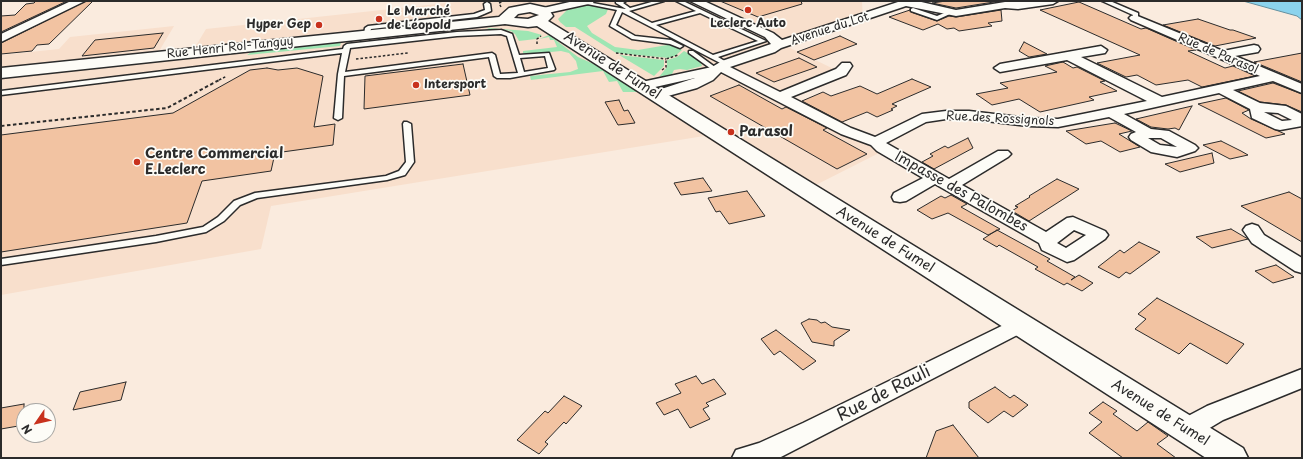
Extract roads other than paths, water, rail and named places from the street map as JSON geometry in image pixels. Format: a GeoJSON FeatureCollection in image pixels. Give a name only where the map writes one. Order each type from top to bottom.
{"type":"FeatureCollection","features":[{"type":"Feature","properties":{"kind":"main road"},"geometry":{"type":"LineString","coordinates":[[508,1],[519,9]]}},
{"type":"Feature","properties":{"kind":"main road"},"geometry":{"type":"LineString","coordinates":[[507,20],[507,15],[519,9],[535,9],[541,16]]}},
{"type":"Feature","properties":{"kind":"main road","name":"Rue Henri Rol-Tanguy"},"geometry":{"type":"LineString","coordinates":[[1,73],[347,44],[367,34],[507,20],[521,24],[541,16]]}},
{"type":"Feature","properties":{"kind":"main road","name":"Avenue de Fumel"},"geometry":{"type":"LineString","coordinates":[[541,16],[650,91],[1232,458]]}},
{"type":"Feature","properties":{"kind":"street"},"geometry":{"type":"LineString","coordinates":[[1,38],[80,1]]}},
{"type":"Feature","properties":{"kind":"street","name":"Avenue du Lot"},"geometry":{"type":"LineString","coordinates":[[719,64],[910,5],[949,13],[1052,1]]}},
{"type":"Feature","properties":{"kind":"street"},"geometry":{"type":"LineString","coordinates":[[541,16],[586,2]]}},
{"type":"Feature","properties":{"kind":"street"},"geometry":{"type":"LineString","coordinates":[[702,7],[769,35],[777,41],[777,46]]}},
{"type":"Feature","properties":{"kind":"street","name":"Rue de Parasol"},"geometry":{"type":"LineString","coordinates":[[1135,18],[1302,89]]}},
{"type":"Feature","properties":{"kind":"street"},"geometry":{"type":"LineString","coordinates":[[1222,56],[1254,49]]}},
{"type":"Feature","properties":{"kind":"street"},"geometry":{"type":"LineString","coordinates":[[1000,68],[1101,50]]}},
{"type":"Feature","properties":{"kind":"street"},"geometry":{"type":"LineString","coordinates":[[1069,56],[1160,102]]}},
{"type":"Feature","properties":{"kind":"street"},"geometry":{"type":"LineString","coordinates":[[650,91],[692,85],[708,77],[719,64]]}},
{"type":"Feature","properties":{"kind":"street"},"geometry":{"type":"LineString","coordinates":[[650,91],[719,64]]}},
{"type":"Feature","properties":{"kind":"street"},"geometry":{"type":"LineString","coordinates":[[719,64],[846,131],[876,142]]}},
{"type":"Feature","properties":{"kind":"street"},"geometry":{"type":"LineString","coordinates":[[779,97],[840,72],[846,66]]}},
{"type":"Feature","properties":{"kind":"street","name":"Rue des Rossignols"},"geometry":{"type":"LineString","coordinates":[[876,142],[922,118],[946,115],[969,115],[1028,122],[1058,123],[1274,78]]}},
{"type":"Feature","properties":{"kind":"street"},"geometry":{"type":"LineString","coordinates":[[683,112],[685,94],[692,85]]}},
{"type":"Feature","properties":{"kind":"street"},"geometry":{"type":"LineString","coordinates":[[1221,89],[1257,107],[1257,115],[1280,126],[1302,120]]}},
{"type":"Feature","properties":{"kind":"street"},"geometry":{"type":"LineString","coordinates":[[1111,113],[1148,133]]}},
{"type":"Feature","properties":{"kind":"street","name":"Impasse des Palombes"},"geometry":{"type":"LineString","coordinates":[[876,142],[882,148],[1047,240]]}},
{"type":"Feature","properties":{"kind":"street"},"geometry":{"type":"LineString","coordinates":[[900,197],[942,182],[1003,154]]}},
{"type":"Feature","properties":{"kind":"street"},"geometry":{"type":"LineString","coordinates":[[1252,230],[1258,239],[1302,267]]}},
{"type":"Feature","properties":{"kind":"street","name":"Rue de Rauli"},"geometry":{"type":"LineString","coordinates":[[745,458],[764,453],[812,430],[1020,325]]}},
{"type":"Feature","properties":{"kind":"street"},"geometry":{"type":"LineString","coordinates":[[1190,432],[1199,422],[1215,414],[1302,378]]}},
{"type":"Feature","properties":{"kind":"lane"},"geometry":{"type":"LineString","coordinates":[[623,1],[618,2],[631,9]]}},
{"type":"Feature","properties":{"kind":"lane"},"geometry":{"type":"LineString","coordinates":[[622,10],[662,1]]}},
{"type":"Feature","properties":{"kind":"lane"},"geometry":{"type":"LineString","coordinates":[[622,10],[613,26],[634,38],[671,42],[685,46],[698,56],[719,64],[763,41],[702,7],[679,1]]}},
{"type":"Feature","properties":{"kind":"lane"},"geometry":{"type":"LineString","coordinates":[[1105,1],[1136,14],[1135,18]]}},
{"type":"Feature","properties":{"kind":"lane"},"geometry":{"type":"LineString","coordinates":[[586,2],[622,10],[719,64]]}},
{"type":"Feature","properties":{"kind":"lane"},"geometry":{"type":"LineString","coordinates":[[367,34],[368,28],[375,26],[475,16],[488,11],[487,4]]}},
{"type":"Feature","properties":{"kind":"lane"},"geometry":{"type":"LineString","coordinates":[[651,25],[702,7]]}},
{"type":"Feature","properties":{"kind":"lane"},"geometry":{"type":"LineString","coordinates":[[1,94],[171,73],[347,44],[457,34],[501,32],[510,35],[521,73]]}},
{"type":"Feature","properties":{"kind":"lane"},"geometry":{"type":"LineString","coordinates":[[338,118],[341,74],[347,44]]}},
{"type":"Feature","properties":{"kind":"lane"},"geometry":{"type":"LineString","coordinates":[[341,74],[492,55],[497,76],[510,76],[521,73],[552,70],[547,54],[516,57]]}},
{"type":"Feature","properties":{"kind":"lane"},"geometry":{"type":"LineString","coordinates":[[1,262],[156,239],[206,229],[221,219],[237,203],[255,196],[387,178],[402,173],[410,162],[407,124]]}},
{"type":"Feature","properties":{"kind":"water"},"geometry":{"type":"Polygon","coordinates":[[[1243,1],[1302,1],[1302,20],[1297,16],[1243,1]]]}},
{"type":"Feature","properties":{"kind":"place","name":"Leclerc Auto"},"geometry":{"type":"Point","coordinates":[748,10]}},
{"type":"Feature","properties":{"kind":"place","name":"Le Marché de Léopold"},"geometry":{"type":"Point","coordinates":[379,19]}},
{"type":"Feature","properties":{"kind":"place","name":"Hyper Gep"},"geometry":{"type":"Point","coordinates":[319,25]}},
{"type":"Feature","properties":{"kind":"place","name":"Intersport"},"geometry":{"type":"Point","coordinates":[416,85]}},
{"type":"Feature","properties":{"kind":"place","name":"Parasol"},"geometry":{"type":"Point","coordinates":[731,132]}},
{"type":"Feature","properties":{"kind":"place","name":"Centre Commercial E.Leclerc"},"geometry":{"type":"Point","coordinates":[137,162]}}]}
